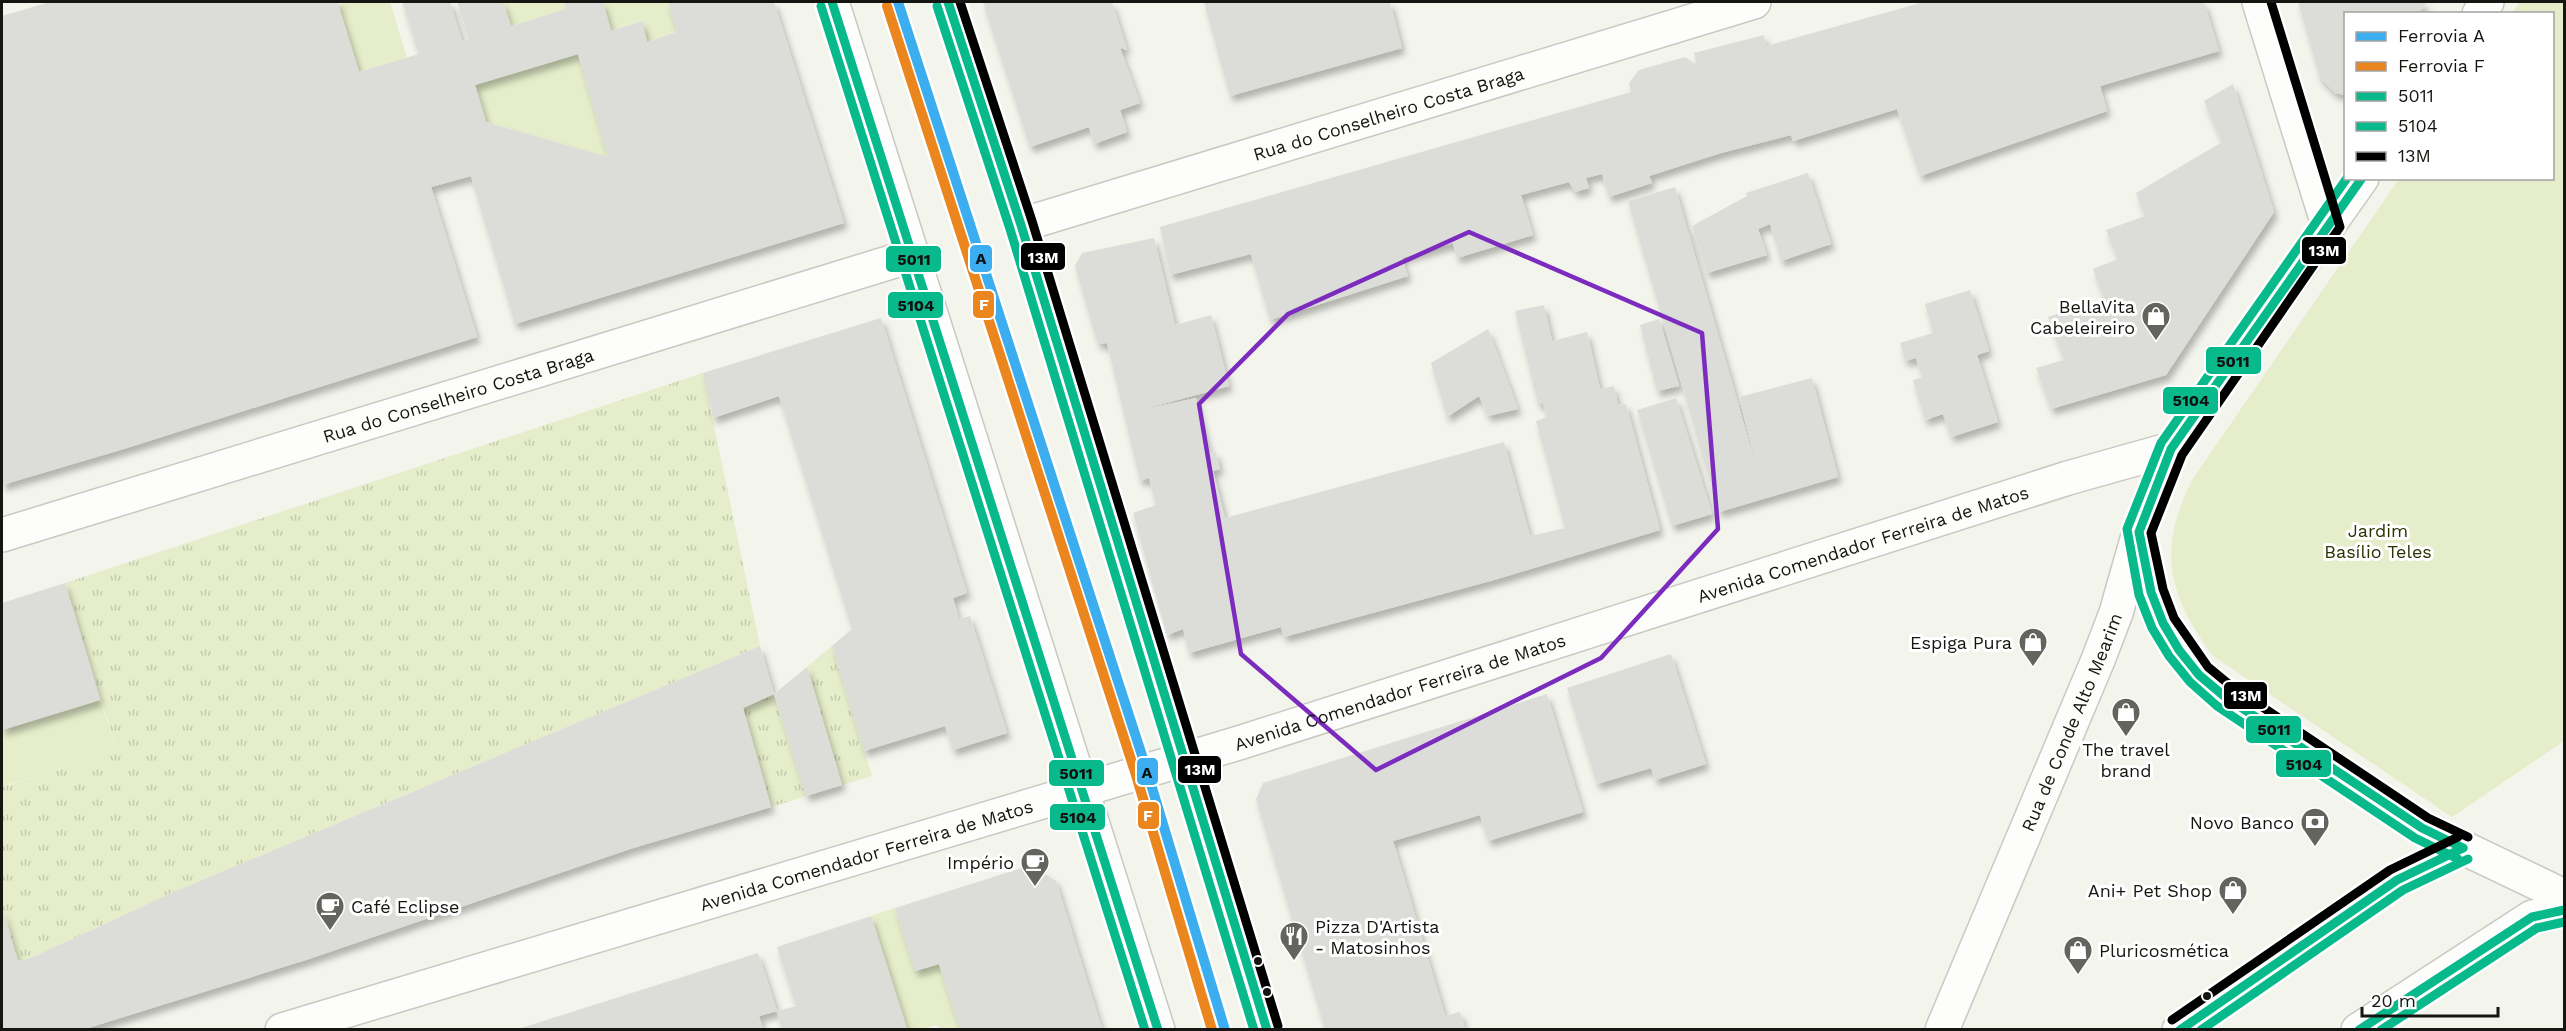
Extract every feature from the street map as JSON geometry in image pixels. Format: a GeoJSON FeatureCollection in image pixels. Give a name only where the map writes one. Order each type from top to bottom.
{"type":"FeatureCollection","features":[{"type":"Feature","properties":{"kind":"street"},"geometry":{"type":"LineString","coordinates":[[832,2],[1158,1029]]}},
{"type":"Feature","properties":{"kind":"street"},"geometry":{"type":"LineString","coordinates":[[948,2],[1021,225],[1267,1029]]}},
{"type":"Feature","properties":{"kind":"street","name":"Rua do Conselheiro Costa Braga"},"geometry":{"type":"LineString","coordinates":[[1021,225],[1754,2]]}},
{"type":"Feature","properties":{"kind":"street"},"geometry":{"type":"LineString","coordinates":[[2259,2],[2328,225]]}},
{"type":"Feature","properties":{"kind":"street","name":"Rua de Conde Alto Mearim"},"geometry":{"type":"LineString","coordinates":[[1942,1029],[2098,660],[2116,613],[2139,532],[2171,449],[2361,180]]}},
{"type":"Feature","properties":{"kind":"street","name":"Rua do Conselheiro Costa Braga"},"geometry":{"type":"LineString","coordinates":[[2,535],[914,255]]}},
{"type":"Feature","properties":{"kind":"street","name":"Avenida Comendador Ferreira de Matos"},"geometry":{"type":"LineString","coordinates":[[282,1029],[1186,759],[2068,478],[2171,449]]}},
{"type":"Feature","properties":{"kind":"street"},"geometry":{"type":"LineString","coordinates":[[2139,532],[2151,592],[2163,622],[2179,650],[2199,675],[2224,696],[2422,828],[2565,896]]}},
{"type":"Feature","properties":{"kind":"street"},"geometry":{"type":"LineString","coordinates":[[2179,1029],[2397,880],[2463,848]]}},
{"type":"Feature","properties":{"kind":"street"},"geometry":{"type":"LineString","coordinates":[[2358,1029],[2532,917],[2565,910]]}},
{"type":"Feature","properties":{"kind":"highlighted area"},"geometry":{"type":"Polygon","coordinates":[[[1469,232],[1702,333],[1718,529],[1601,658],[1376,770],[1241,654],[1199,404],[1288,314],[1469,232]]]}},
{"type":"Feature","properties":{"kind":"green space"},"geometry":{"type":"Polygon","coordinates":[[[348,2],[390,2],[407,58],[359,72],[338,5],[348,2]]]}},
{"type":"Feature","properties":{"kind":"green space"},"geometry":{"type":"Polygon","coordinates":[[[503,2],[564,2],[566,9],[511,26],[503,2]]]}},
{"type":"Feature","properties":{"kind":"green space"},"geometry":{"type":"Polygon","coordinates":[[[603,2],[668,2],[677,32],[647,42],[641,21],[611,31],[603,2]]]}},
{"type":"Feature","properties":{"kind":"green space","name":"Jardim Basílio Teles"},"geometry":{"type":"Polygon","coordinates":[[[2520,2],[2564,2],[2564,741],[2452,817],[2213,656],[2186,613],[2177,592],[2172,571],[2171,550],[2174,528],[2192,480],[2398,180],[2554,180],[2554,12],[2513,12],[2520,2]]]}},
{"type":"Feature","properties":{"kind":"green space"},"geometry":{"type":"Polygon","coordinates":[[[578,54],[608,157],[486,122],[475,85],[578,54]]]}},
{"type":"Feature","properties":{"kind":"green space"},"geometry":{"type":"Polygon","coordinates":[[[703,373],[760,646],[176,891],[31,958],[2,966],[2,787],[117,751],[65,583],[703,373]]]}},
{"type":"Feature","properties":{"kind":"green space"},"geometry":{"type":"Polygon","coordinates":[[[832,646],[872,776],[842,785],[807,667],[832,646]]]}},
{"type":"Feature","properties":{"kind":"green space"},"geometry":{"type":"Polygon","coordinates":[[[774,694],[806,796],[771,807],[743,708],[774,694]]]}},
{"type":"Feature","properties":{"kind":"green space"},"geometry":{"type":"Polygon","coordinates":[[[100,700],[117,751],[3,786],[2,730],[100,700]]]}},
{"type":"Feature","properties":{"kind":"green space"},"geometry":{"type":"Polygon","coordinates":[[[895,908],[915,971],[939,964],[960,1029],[939,1029],[937,1025],[921,1029],[907,1029],[871,916],[895,908]]]}},
{"type":"Feature","properties":{"kind":"building"},"geometry":{"type":"Polygon","coordinates":[[[50,2],[346,2],[338,4],[359,72],[419,54],[402,2],[450,2],[462,41],[469,39],[457,2],[503,2],[511,26],[566,9],[564,2],[603,2],[611,31],[642,21],[647,42],[677,32],[668,2],[774,2],[844,223],[515,324],[471,176],[431,187],[477,337],[127,448],[2,485],[2,16],[50,2]],[[578,54],[475,85],[486,122],[608,157],[578,54]]]}},
{"type":"Feature","properties":{"kind":"building"},"geometry":{"type":"Polygon","coordinates":[[[983,2],[1112,2],[1127,50],[1120,48],[1140,103],[1120,110],[1127,132],[1094,144],[1089,127],[1030,147],[983,2]]]}},
{"type":"Feature","properties":{"kind":"building"},"geometry":{"type":"Polygon","coordinates":[[[1204,2],[1390,2],[1402,48],[1230,96],[1204,2]]]}},
{"type":"Feature","properties":{"kind":"building"},"geometry":{"type":"Polygon","coordinates":[[[1924,2],[2204,2],[2219,51],[2100,86],[2107,111],[1920,176],[1897,109],[1793,141],[1791,135],[1721,153],[1649,176],[1652,183],[1609,197],[1602,174],[1586,178],[1589,188],[1575,192],[1569,182],[1521,195],[1533,235],[1457,258],[1453,243],[1402,258],[1408,276],[1270,320],[1251,254],[1170,275],[1160,227],[1631,92],[1629,83],[1639,70],[1685,57],[1697,66],[1694,53],[1764,35],[1766,46],[1924,2]]]}},
{"type":"Feature","properties":{"kind":"building"},"geometry":{"type":"Polygon","coordinates":[[[2298,2],[2427,2],[2420,12],[2344,12],[2344,95],[2335,93],[2320,78],[2298,2]]]}},
{"type":"Feature","properties":{"kind":"building"},"geometry":{"type":"Polygon","coordinates":[[[2233,84],[2274,212],[2166,375],[2051,409],[2036,368],[2064,360],[2048,317],[2104,299],[2093,269],[2118,259],[2106,230],[2145,216],[2136,193],[2222,142],[2204,101],[2233,84]]]}},
{"type":"Feature","properties":{"kind":"building"},"geometry":{"type":"Polygon","coordinates":[[[1808,173],[1831,244],[1781,261],[1770,224],[1758,229],[1767,255],[1707,273],[1692,226],[1747,196],[1746,193],[1808,173]]]}},
{"type":"Feature","properties":{"kind":"building"},"geometry":{"type":"Polygon","coordinates":[[[1675,187],[1757,469],[1739,397],[1812,378],[1838,477],[1719,512],[1628,201],[1675,187]]]}},
{"type":"Feature","properties":{"kind":"building"},"geometry":{"type":"Polygon","coordinates":[[[1154,238],[1175,325],[1211,315],[1229,386],[1141,410],[1196,398],[1210,453],[1216,452],[1220,469],[1213,471],[1225,518],[1504,442],[1530,536],[1565,528],[1536,421],[1547,417],[1543,403],[1538,404],[1515,311],[1544,305],[1552,341],[1587,332],[1600,389],[1614,386],[1618,405],[1626,404],[1660,530],[1494,580],[1284,637],[1281,627],[1189,653],[1183,629],[1167,635],[1133,513],[1156,505],[1149,478],[1140,481],[1107,343],[1098,344],[1075,266],[1082,253],[1154,238]]]}},
{"type":"Feature","properties":{"kind":"building"},"geometry":{"type":"Polygon","coordinates":[[[1970,290],[1989,351],[1977,355],[1998,422],[1951,437],[1943,414],[1925,420],[1913,380],[1922,377],[1916,358],[1905,361],[1900,343],[1933,333],[1925,304],[1970,290]]]}},
{"type":"Feature","properties":{"kind":"building"},"geometry":{"type":"Polygon","coordinates":[[[881,318],[967,593],[953,598],[959,619],[970,616],[1007,733],[953,750],[945,726],[864,751],[832,646],[852,629],[779,396],[713,418],[703,373],[881,318]]]}},
{"type":"Feature","properties":{"kind":"building"},"geometry":{"type":"Polygon","coordinates":[[[1659,319],[1679,386],[1657,391],[1640,325],[1659,319]]]}},
{"type":"Feature","properties":{"kind":"building"},"geometry":{"type":"Polygon","coordinates":[[[1488,329],[1518,409],[1488,416],[1479,396],[1447,417],[1431,363],[1488,329]]]}},
{"type":"Feature","properties":{"kind":"building"},"geometry":{"type":"Polygon","coordinates":[[[1676,398],[1712,514],[1672,526],[1637,410],[1676,398]]]}},
{"type":"Feature","properties":{"kind":"building"},"geometry":{"type":"Polygon","coordinates":[[[65,583],[100,700],[2,730],[2,603],[65,583]]]}},
{"type":"Feature","properties":{"kind":"building"},"geometry":{"type":"Polygon","coordinates":[[[760,646],[774,694],[743,708],[771,807],[630,849],[309,959],[85,1029],[2,1029],[2,907],[18,961],[31,958],[176,891],[760,646]]]}},
{"type":"Feature","properties":{"kind":"building"},"geometry":{"type":"Polygon","coordinates":[[[1671,654],[1706,764],[1655,780],[1651,768],[1597,784],[1567,688],[1671,654]]]}},
{"type":"Feature","properties":{"kind":"building"},"geometry":{"type":"Polygon","coordinates":[[[807,667],[842,785],[806,796],[774,694],[807,667]]]}},
{"type":"Feature","properties":{"kind":"building"},"geometry":{"type":"Polygon","coordinates":[[[1547,694],[1583,812],[1488,841],[1480,815],[1393,841],[1445,1016],[1460,1012],[1465,1029],[1325,1029],[1256,799],[1263,783],[1547,694]]]}},
{"type":"Feature","properties":{"kind":"building"},"geometry":{"type":"Polygon","coordinates":[[[1031,865],[1056,881],[1102,1029],[960,1029],[939,964],[915,971],[895,908],[1031,865]]]}},
{"type":"Feature","properties":{"kind":"building"},"geometry":{"type":"Polygon","coordinates":[[[871,916],[907,1029],[782,1029],[777,1011],[796,1006],[777,947],[871,916]]]}},
{"type":"Feature","properties":{"kind":"building"},"geometry":{"type":"Polygon","coordinates":[[[758,953],[777,1011],[759,1016],[763,1029],[518,1029],[758,953]]]}},
{"type":"Feature","properties":{"kind":"rail line","name":"A"},"geometry":{"type":"LineString","coordinates":[[898,2],[1147,771],[1225,1030]]}},
{"type":"Feature","properties":{"kind":"rail line","name":"F"},"geometry":{"type":"LineString","coordinates":[[887,6],[1136,775],[1212,1030]]}},
{"type":"Feature","properties":{"kind":"transit line","name":"5011"},"geometry":{"type":"LineString","coordinates":[[832,2],[1158,1030]]}},
{"type":"Feature","properties":{"kind":"transit line","name":"5011"},"geometry":{"type":"LineString","coordinates":[[948,2],[1021,225],[1267,1030]]}},
{"type":"Feature","properties":{"kind":"transit line","name":"13M"},"geometry":{"type":"LineString","coordinates":[[960,2],[1032,221],[1278,1026]]}},
{"type":"Feature","properties":{"kind":"transit line","name":"13M"},"geometry":{"type":"LineString","coordinates":[[2271,2],[2340,227],[2182,455],[2151,533],[2163,589],[2174,618],[2208,667],[2231,686],[2428,818],[2468,837]]}},
{"type":"Feature","properties":{"kind":"transit line","name":"5104"},"geometry":{"type":"LineString","coordinates":[[821,6],[1145,1030]]}},
{"type":"Feature","properties":{"kind":"transit line","name":"5104"},"geometry":{"type":"LineString","coordinates":[[937,6],[1010,229],[1254,1030]]}},
{"type":"Feature","properties":{"kind":"transit line","name":"5104"},"geometry":{"type":"LineString","coordinates":[[2346,180],[2161,443],[2127,529],[2139,595],[2152,628],[2169,656],[2190,682],[2217,706],[2415,838],[2458,859]]}},
{"type":"Feature","properties":{"kind":"transit line","name":"5011"},"geometry":{"type":"LineString","coordinates":[[2361,180],[2171,449],[2139,532],[2151,592],[2163,623],[2179,650],[2199,675],[2224,696],[2422,828],[2463,848]]}},
{"type":"Feature","properties":{"kind":"transit line","name":"13M"},"geometry":{"type":"LineString","coordinates":[[2172,1020],[2390,870],[2458,837]]}},
{"type":"Feature","properties":{"kind":"transit line","name":"5011"},"geometry":{"type":"LineString","coordinates":[[2180,1030],[2397,880],[2463,848]]}},
{"type":"Feature","properties":{"kind":"transit line","name":"5104"},"geometry":{"type":"LineString","coordinates":[[2201,1030],[2403,890],[2468,859]]}},
{"type":"Feature","properties":{"kind":"transit line","name":"5011"},"geometry":{"type":"LineString","coordinates":[[2359,1030],[2532,917],[2564,910]]}},
{"type":"Feature","properties":{"kind":"transit line","name":"5104"},"geometry":{"type":"LineString","coordinates":[[2381,1030],[2537,928],[2564,922]]}},
{"type":"Feature","properties":{"kind":"place","name":"BellaVita Cabeleireiro"},"geometry":{"type":"Point","coordinates":[2156,342]}},
{"type":"Feature","properties":{"kind":"place","name":"Espiga Pura"},"geometry":{"type":"Point","coordinates":[2033,668]}},
{"type":"Feature","properties":{"kind":"place","name":"The travel brand"},"geometry":{"type":"Point","coordinates":[2126,738]}},
{"type":"Feature","properties":{"kind":"place","name":"Novo Banco"},"geometry":{"type":"Point","coordinates":[2315,848]}},
{"type":"Feature","properties":{"kind":"place","name":"Império"},"geometry":{"type":"Point","coordinates":[1035,888]}},
{"type":"Feature","properties":{"kind":"place","name":"Ani+ Pet Shop"},"geometry":{"type":"Point","coordinates":[2233,916]}},
{"type":"Feature","properties":{"kind":"place","name":"Café Eclipse"},"geometry":{"type":"Point","coordinates":[330,932]}},
{"type":"Feature","properties":{"kind":"place","name":"Pizza D'Artista - Matosinhos"},"geometry":{"type":"Point","coordinates":[1294,962]}},
{"type":"Feature","properties":{"kind":"place","name":"Pluricosmética"},"geometry":{"type":"Point","coordinates":[2078,976]}}]}
